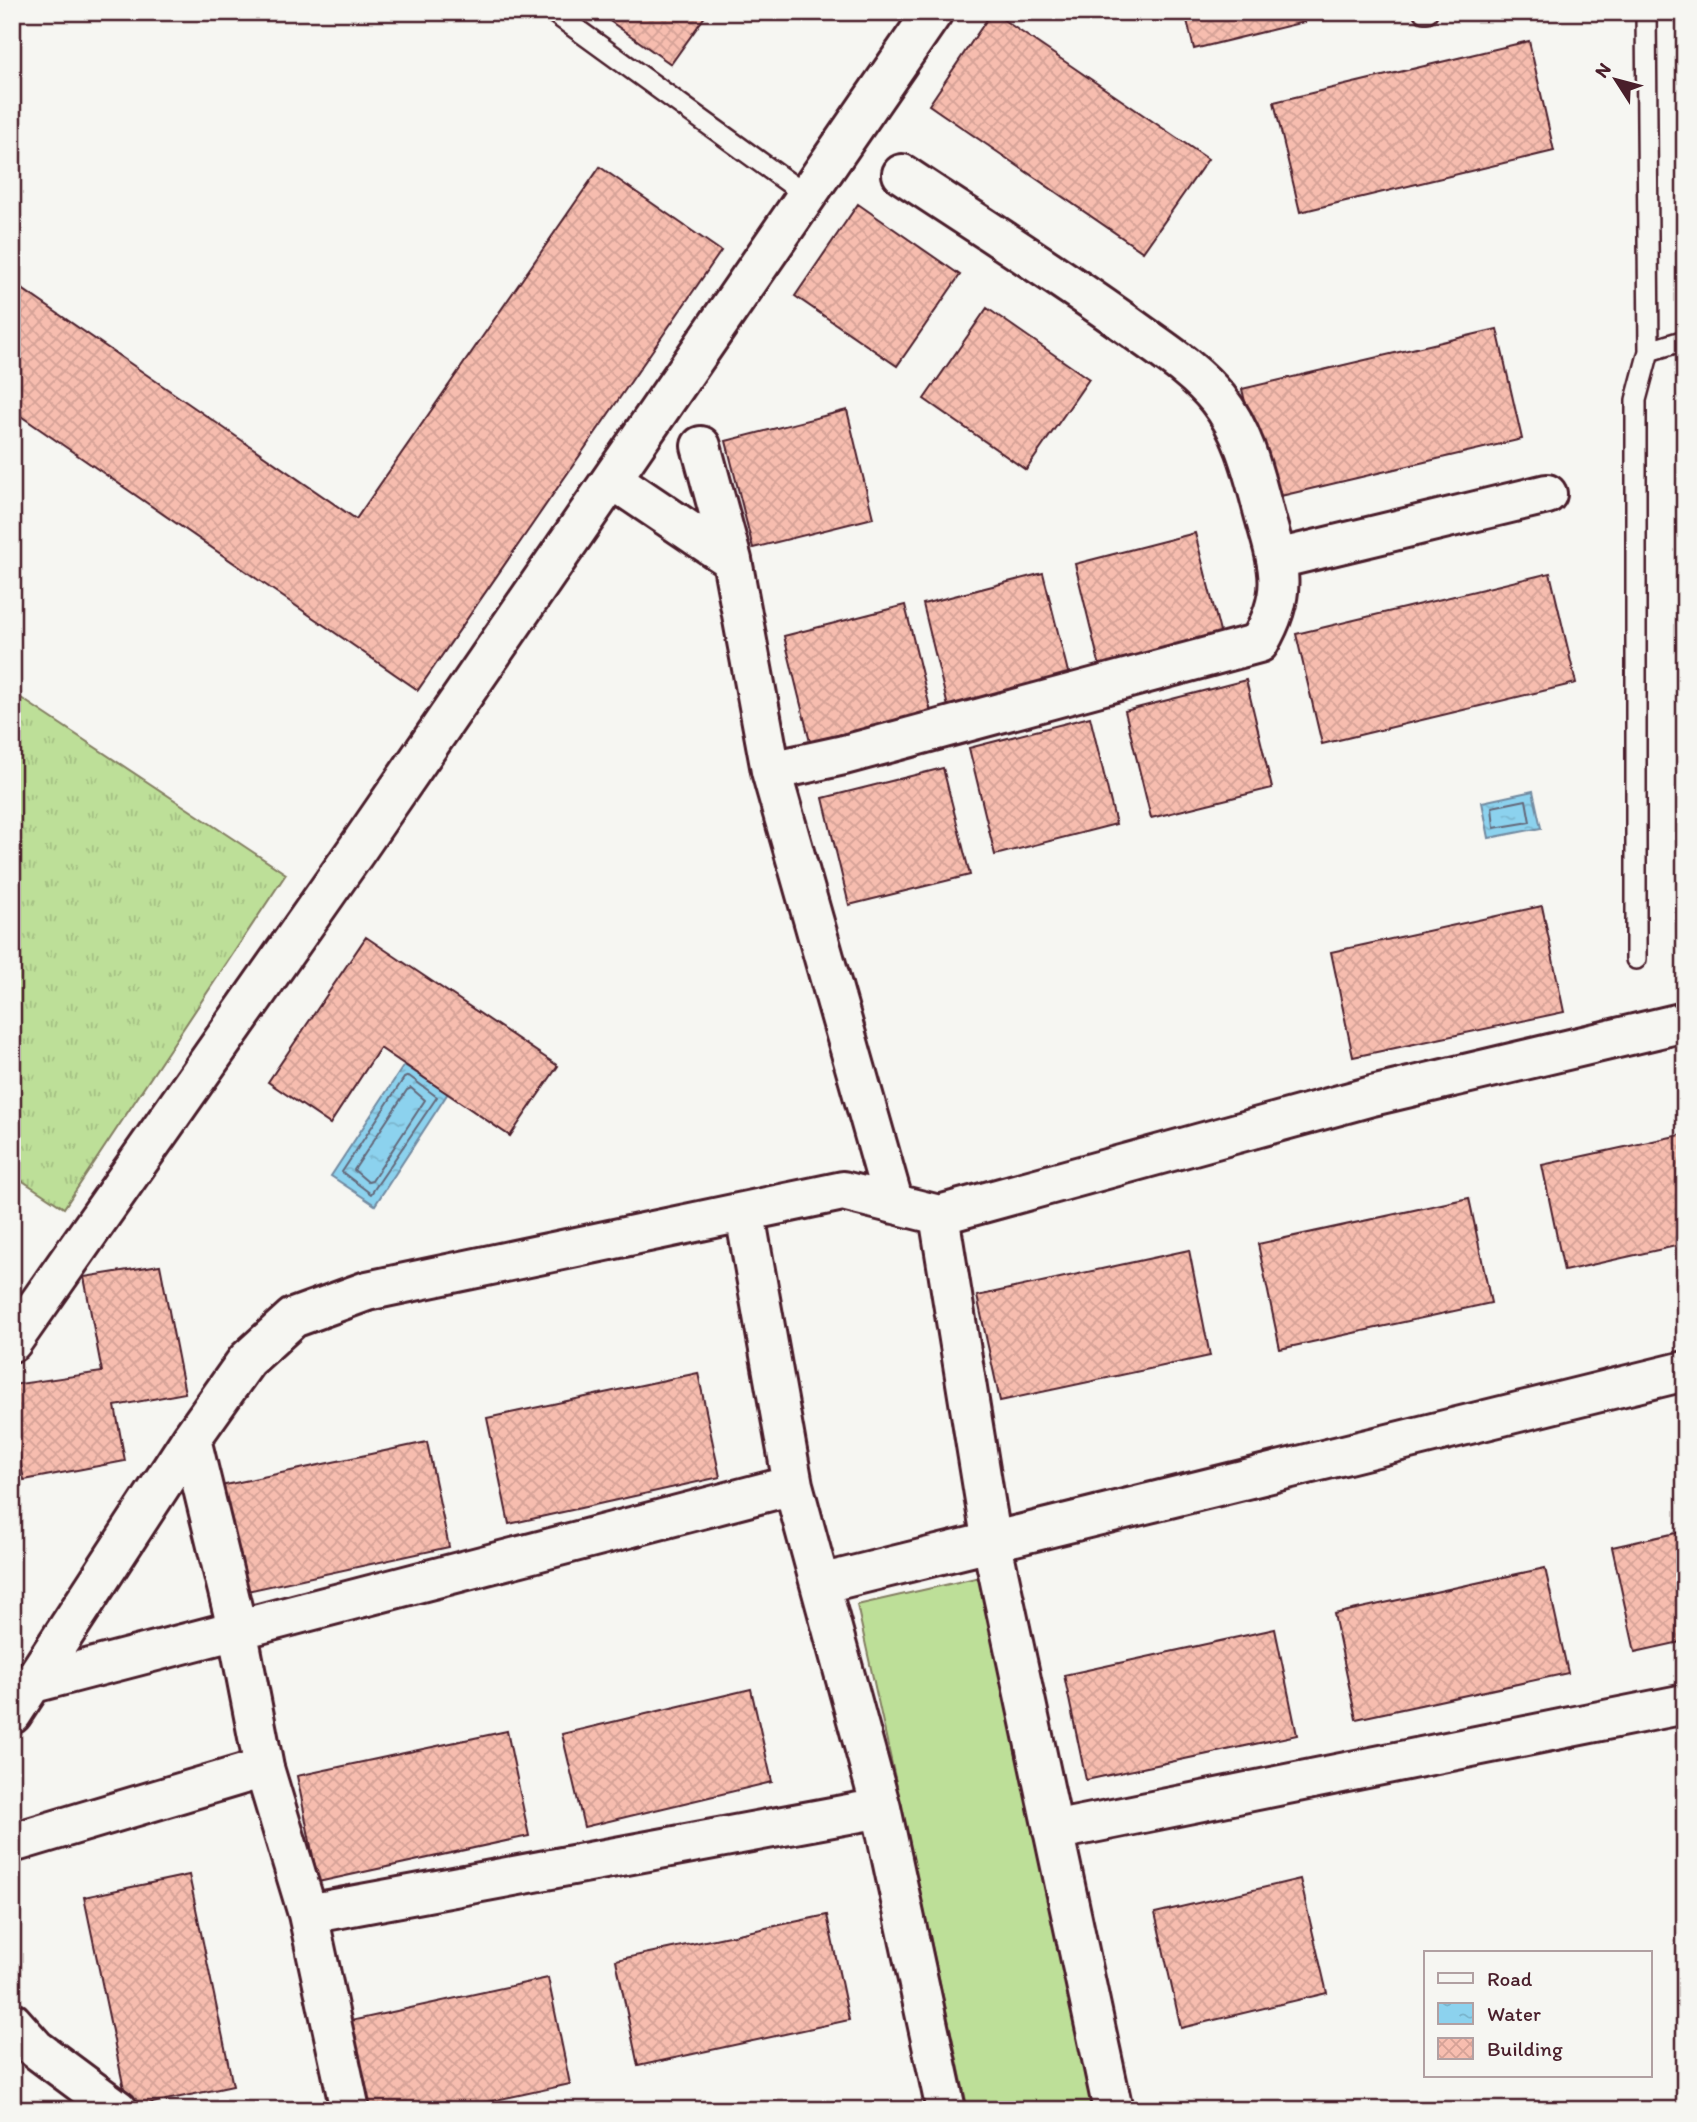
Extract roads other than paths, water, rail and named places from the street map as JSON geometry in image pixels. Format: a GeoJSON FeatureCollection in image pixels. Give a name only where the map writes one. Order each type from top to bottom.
{"type":"FeatureCollection","features":[{"type":"Feature","properties":{"kind":"street"},"geometry":{"type":"LineString","coordinates":[[12,1342],[933,12]]}},
{"type":"Feature","properties":{"kind":"street"},"geometry":{"type":"LineString","coordinates":[[771,771],[857,751],[1259,643],[1272,621],[1280,594],[1277,559],[1248,455],[1234,423],[1218,398],[1190,370],[1096,302],[902,174]]}},
{"type":"Feature","properties":{"kind":"street"},"geometry":{"type":"LineString","coordinates":[[701,446],[732,560],[771,771],[894,1204]]}},
{"type":"Feature","properties":{"kind":"street"},"geometry":{"type":"LineString","coordinates":[[612,479],[732,560]]}},
{"type":"Feature","properties":{"kind":"street"},"geometry":{"type":"LineString","coordinates":[[1277,559],[1546,494]]}},
{"type":"Feature","properties":{"kind":"street"},"geometry":{"type":"LineString","coordinates":[[23,1698],[191,1439],[247,1360],[293,1318],[367,1291],[745,1214],[843,1191],[939,1215],[1372,1096],[1685,1022]]}},
{"type":"Feature","properties":{"kind":"street"},"geometry":{"type":"LineString","coordinates":[[745,1214],[793,1485],[881,1808],[946,2110]]}},
{"type":"Feature","properties":{"kind":"street"},"geometry":{"type":"LineString","coordinates":[[939,1215],[992,1544],[1113,2110]]}},
{"type":"Feature","properties":{"kind":"street"},"geometry":{"type":"LineString","coordinates":[[820,1584],[992,1544],[1685,1371]]}},
{"type":"Feature","properties":{"kind":"street"},"geometry":{"type":"LineString","coordinates":[[191,1439],[237,1628],[264,1768],[308,1914],[350,2110]]}},
{"type":"Feature","properties":{"kind":"street"},"geometry":{"type":"LineString","coordinates":[[23,1698],[237,1628],[793,1485]]}},
{"type":"Feature","properties":{"kind":"street"},"geometry":{"type":"LineString","coordinates":[[1053,1830],[1685,1704]]}},
{"type":"Feature","properties":{"kind":"street"},"geometry":{"type":"LineString","coordinates":[[12,1843],[264,1768]]}},
{"type":"Feature","properties":{"kind":"street"},"geometry":{"type":"LineString","coordinates":[[308,1914],[881,1808]]}},
{"type":"Feature","properties":{"kind":"street"},"geometry":{"type":"LineString","coordinates":[[12,2022],[36,2049],[118,2110]]}},
{"type":"Feature","properties":{"kind":"lane"},"geometry":{"type":"LineString","coordinates":[[552,12],[807,195]]}},
{"type":"Feature","properties":{"kind":"lane"},"geometry":{"type":"LineString","coordinates":[[1636,959],[1636,400],[1649,351],[1646,12]]}},
{"type":"Feature","properties":{"kind":"lane"},"geometry":{"type":"LineString","coordinates":[[1649,351],[1685,340]]}},
{"type":"Feature","properties":{"kind":"water"},"geometry":{"type":"Polygon","coordinates":[[[1533,791],[1541,828],[1489,838],[1482,802],[1533,791]]]}},
{"type":"Feature","properties":{"kind":"water"},"geometry":{"type":"Polygon","coordinates":[[[404,1065],[448,1093],[375,1205],[331,1176],[404,1065]]]}}]}
